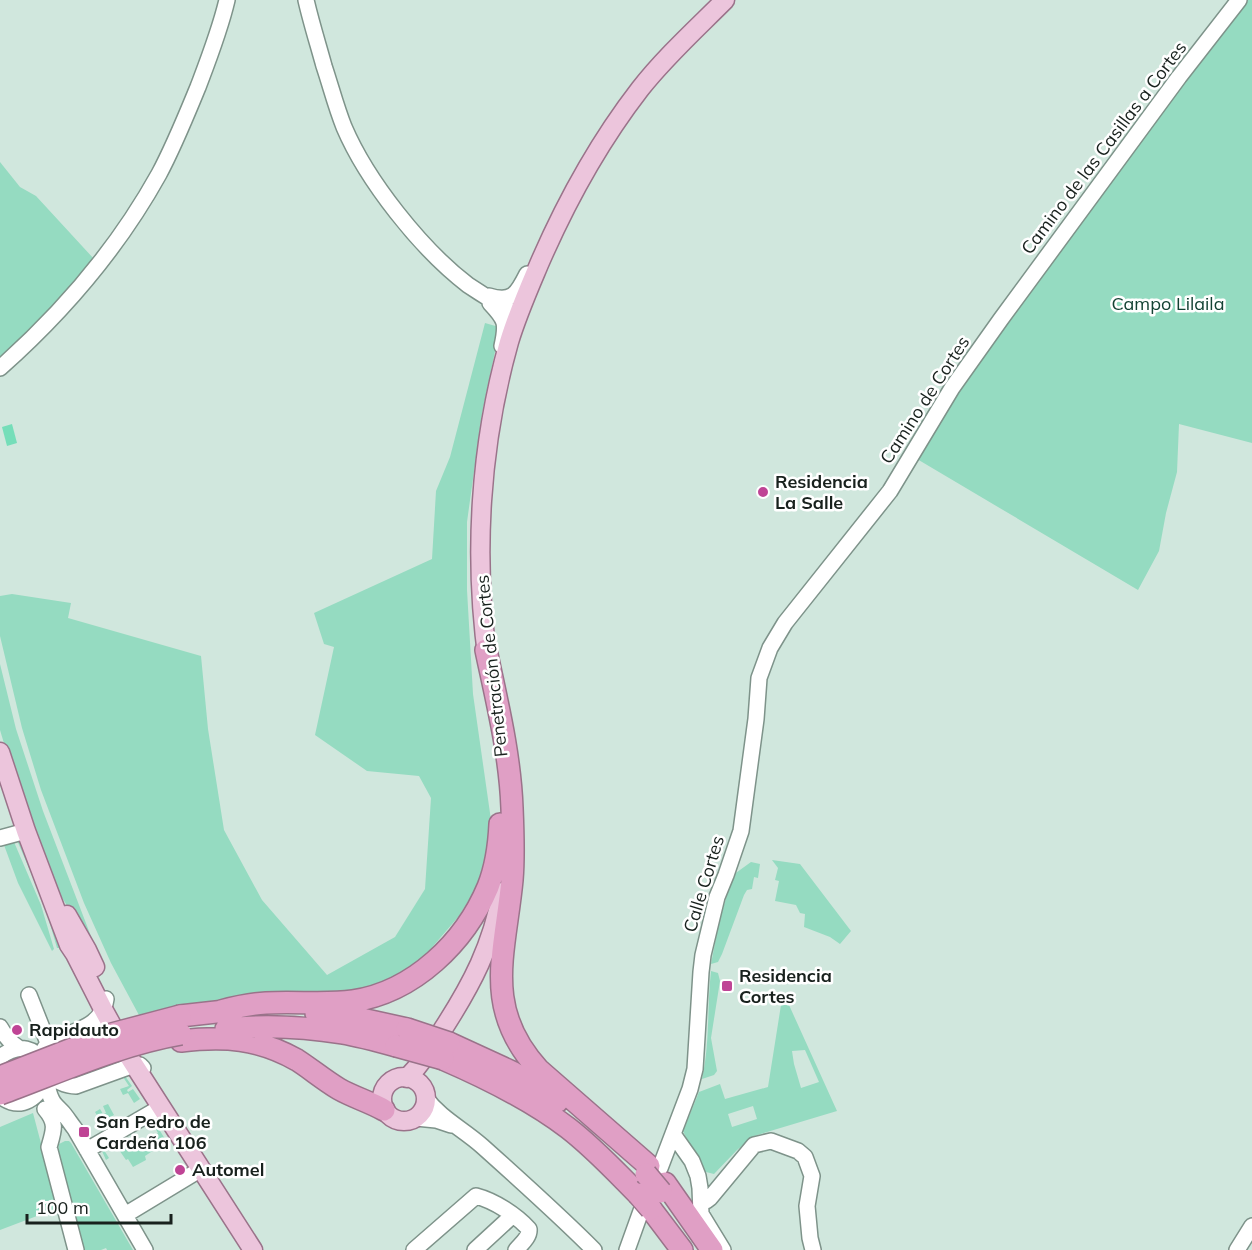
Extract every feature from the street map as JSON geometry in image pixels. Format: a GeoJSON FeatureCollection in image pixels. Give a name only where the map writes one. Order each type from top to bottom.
{"type":"FeatureCollection","features":[{"type":"Feature","properties":{"kind":"highway"},"geometry":{"type":"LineString","coordinates":[[10,1099],[74,1066],[93,1065],[151,1048],[221,1011],[259,1003],[352,1001],[382,994],[408,981],[444,952],[464,930],[479,905],[488,886],[499,847],[501,817],[486,650]]}},
{"type":"Feature","properties":{"kind":"highway"},"geometry":{"type":"LineString","coordinates":[[486,650],[504,738],[512,806],[512,879],[503,943],[501,979],[506,1017],[527,1057],[651,1187],[701,1250]]}},
{"type":"Feature","properties":{"kind":"highway"},"geometry":{"type":"LineString","coordinates":[[221,1011],[272,1010],[337,1015],[439,1053],[546,1112],[592,1148],[651,1187],[695,1224],[712,1250]]}},
{"type":"Feature","properties":{"kind":"highway"},"geometry":{"type":"LineString","coordinates":[[0,1077],[108,1035],[243,1027],[313,1029],[401,1037]]}},
{"type":"Feature","properties":{"kind":"highway"},"geometry":{"type":"LineString","coordinates":[[181,1031],[207,1038],[262,1044],[298,1061],[339,1089],[384,1110]]}},
{"type":"Feature","properties":{"kind":"highway"},"geometry":{"type":"LineString","coordinates":[[651,1187],[682,1250]]}},
{"type":"Feature","properties":{"kind":"main road","name":"Penetración de Cortes"},"geometry":{"type":"LineString","coordinates":[[417,1086],[439,1053],[476,974],[495,926],[505,872],[508,813],[486,650],[481,548],[482,498],[486,461],[508,347],[552,234],[580,179],[613,125],[667,58],[725,0]]}},
{"type":"Feature","properties":{"kind":"main road"},"geometry":{"type":"LineString","coordinates":[[0,752],[26,831],[69,945],[157,1109],[201,1169],[253,1250]]}},
{"type":"Feature","properties":{"kind":"main road"},"geometry":{"type":"LineString","coordinates":[[46,883],[87,950],[130,1037],[264,1250]]}},
{"type":"Feature","properties":{"kind":"main road"},"geometry":{"type":"LineString","coordinates":[[400,1078],[417,1086],[423,1109],[416,1118],[402,1121],[389,1116],[382,1104],[384,1090],[393,1080],[400,1078]]}},
{"type":"Feature","properties":{"kind":"street"},"geometry":{"type":"LineString","coordinates":[[0,368],[85,281],[135,214],[183,125],[216,39],[227,0]]}},
{"type":"Feature","properties":{"kind":"street"},"geometry":{"type":"LineString","coordinates":[[306,0],[335,104],[352,144],[393,208],[417,237],[447,267],[482,294],[519,315]]}},
{"type":"Feature","properties":{"kind":"street","name":"Camino de las Casillas a Cortes"},"geometry":{"type":"LineString","coordinates":[[1001,319],[1239,0]]}},
{"type":"Feature","properties":{"kind":"street"},"geometry":{"type":"LineString","coordinates":[[482,294],[498,299],[514,295],[552,234]]}},
{"type":"Feature","properties":{"kind":"street"},"geometry":{"type":"LineString","coordinates":[[482,294],[501,314],[505,330],[493,394],[494,412]]}},
{"type":"Feature","properties":{"kind":"street","name":"Camino de Cortes"},"geometry":{"type":"LineString","coordinates":[[759,678],[770,648],[785,623],[890,491],[952,388],[1001,319]]}},
{"type":"Feature","properties":{"kind":"street","name":"Calle Cortes"},"geometry":{"type":"LineString","coordinates":[[627,1250],[690,1089],[696,1063],[701,967],[717,897],[741,831],[756,719],[759,678]]}},
{"type":"Feature","properties":{"kind":"street"},"geometry":{"type":"LineString","coordinates":[[0,838],[26,831]]}},
{"type":"Feature","properties":{"kind":"street"},"geometry":{"type":"LineString","coordinates":[[87,950],[89,962],[106,1002],[94,1023],[48,1043],[43,1052],[48,1092],[87,1150],[145,1250]]}},
{"type":"Feature","properties":{"kind":"street"},"geometry":{"type":"LineString","coordinates":[[29,995],[48,1043]]}},
{"type":"Feature","properties":{"kind":"street"},"geometry":{"type":"LineString","coordinates":[[0,1027],[13,1045],[32,1051],[38,1056],[45,1070],[60,1083],[71,1086],[140,1065],[147,1071],[184,1131],[192,1136]]}},
{"type":"Feature","properties":{"kind":"street"},"geometry":{"type":"LineString","coordinates":[[0,1040],[0,1056],[19,1048]]}},
{"type":"Feature","properties":{"kind":"street"},"geometry":{"type":"LineString","coordinates":[[0,1108],[10,1099],[32,1098],[39,1093],[43,1086],[45,1070]]}},
{"type":"Feature","properties":{"kind":"street"},"geometry":{"type":"LineString","coordinates":[[417,1086],[431,1105],[479,1144],[585,1249]]}},
{"type":"Feature","properties":{"kind":"street"},"geometry":{"type":"LineString","coordinates":[[10,1099],[45,1109],[69,1121]]}},
{"type":"Feature","properties":{"kind":"street"},"geometry":{"type":"LineString","coordinates":[[45,1109],[53,1120],[49,1147],[76,1250]]}},
{"type":"Feature","properties":{"kind":"street"},"geometry":{"type":"LineString","coordinates":[[87,1150],[157,1109]]}},
{"type":"Feature","properties":{"kind":"street"},"geometry":{"type":"LineString","coordinates":[[416,1118],[454,1125]]}},
{"type":"Feature","properties":{"kind":"street"},"geometry":{"type":"LineString","coordinates":[[673,1134],[692,1161],[698,1176],[701,1214],[723,1250]]}},
{"type":"Feature","properties":{"kind":"street"},"geometry":{"type":"LineString","coordinates":[[701,1202],[710,1198],[754,1144],[771,1141],[781,1144],[802,1153],[811,1170],[812,1180],[807,1206],[813,1250]]}},
{"type":"Feature","properties":{"kind":"street"},"geometry":{"type":"LineString","coordinates":[[125,1215],[201,1169]]}},
{"type":"Feature","properties":{"kind":"street"},"geometry":{"type":"LineString","coordinates":[[414,1250],[476,1196],[496,1204],[527,1227],[530,1232],[516,1250]]}},
{"type":"Feature","properties":{"kind":"street"},"geometry":{"type":"LineString","coordinates":[[475,1250],[512,1216]]}},
{"type":"Feature","properties":{"kind":"street"},"geometry":{"type":"LineString","coordinates":[[1237,1250],[1252,1226]]}},
{"type":"Feature","properties":{"kind":"green space","name":"Campo Lilaila"},"geometry":{"type":"Polygon","coordinates":[[[1243,0],[1252,0],[1252,443],[1179,424],[1177,472],[1159,551],[1138,590],[917,459],[994,318],[1094,207],[1243,0]]]}},
{"type":"Feature","properties":{"kind":"green space"},"geometry":{"type":"Polygon","coordinates":[[[0,162],[20,187],[36,196],[94,259],[64,294],[0,359],[0,162]]]}},
{"type":"Feature","properties":{"kind":"green space"},"geometry":{"type":"Polygon","coordinates":[[[485,323],[499,327],[482,414],[467,522],[467,590],[473,694],[492,827],[485,864],[475,890],[459,916],[416,966],[377,986],[324,998],[140,1017],[111,963],[84,903],[41,790],[22,728],[0,636],[0,596],[12,594],[71,603],[68,618],[201,656],[208,729],[224,830],[262,900],[327,975],[395,937],[425,889],[431,798],[419,776],[367,771],[315,735],[334,647],[324,644],[314,613],[432,559],[436,491],[450,457],[485,323]]]}},
{"type":"Feature","properties":{"kind":"green space"},"geometry":{"type":"Polygon","coordinates":[[[0,664],[16,729],[43,811],[97,952],[55,887],[18,790],[0,730],[0,664]]]}},
{"type":"Feature","properties":{"kind":"green space"},"geometry":{"type":"Polygon","coordinates":[[[16,838],[19,838],[64,948],[57,948],[44,903],[16,838]]]}},
{"type":"Feature","properties":{"kind":"green space"},"geometry":{"type":"Polygon","coordinates":[[[14,842],[41,905],[54,949],[52,951],[18,883],[4,845],[14,842]]]}},
{"type":"Feature","properties":{"kind":"green space"},"geometry":{"type":"Polygon","coordinates":[[[772,860],[800,864],[851,931],[840,944],[830,937],[804,927],[805,914],[800,913],[796,905],[775,901],[779,881],[775,880],[778,868],[772,860]]]}},
{"type":"Feature","properties":{"kind":"green space"},"geometry":{"type":"Polygon","coordinates":[[[751,862],[760,864],[758,878],[754,877],[752,889],[747,890],[744,895],[718,962],[711,964],[719,922],[733,875],[751,862]]]}},
{"type":"Feature","properties":{"kind":"green space"},"geometry":{"type":"Polygon","coordinates":[[[711,971],[718,973],[720,981],[711,1038],[717,1071],[714,1075],[702,1079],[706,1052],[711,971]]]}},
{"type":"Feature","properties":{"kind":"green space"},"geometry":{"type":"Polygon","coordinates":[[[781,1005],[789,1005],[837,1111],[754,1136],[714,1174],[702,1171],[683,1131],[699,1092],[720,1084],[725,1099],[768,1087],[781,1005]],[[805,1050],[792,1051],[801,1088],[819,1082],[805,1050]],[[753,1106],[728,1114],[732,1127],[757,1119],[753,1106]]]}},
{"type":"Feature","properties":{"kind":"green space"},"geometry":{"type":"Polygon","coordinates":[[[125,1076],[132,1086],[127,1090],[128,1092],[133,1089],[140,1099],[134,1103],[128,1093],[123,1095],[120,1089],[129,1086],[123,1077],[125,1076]]]}},
{"type":"Feature","properties":{"kind":"green space"},"geometry":{"type":"Polygon","coordinates":[[[108,1104],[114,1115],[101,1122],[95,1112],[100,1109],[103,1114],[106,1113],[103,1106],[108,1104]]]}},
{"type":"Feature","properties":{"kind":"green space"},"geometry":{"type":"Polygon","coordinates":[[[33,1113],[58,1208],[0,1230],[0,1127],[33,1113]]]}},
{"type":"Feature","properties":{"kind":"green space"},"geometry":{"type":"Polygon","coordinates":[[[154,1121],[165,1139],[159,1143],[161,1146],[158,1147],[147,1139],[158,1133],[152,1122],[154,1121]]]}},
{"type":"Feature","properties":{"kind":"green space"},"geometry":{"type":"Polygon","coordinates":[[[65,1141],[71,1143],[133,1250],[107,1250],[106,1248],[84,1250],[58,1152],[59,1144],[65,1141]]]}},
{"type":"Feature","properties":{"kind":"green space"},"geometry":{"type":"Polygon","coordinates":[[[120,1141],[128,1147],[126,1149],[128,1152],[137,1148],[135,1146],[143,1141],[154,1150],[145,1156],[146,1160],[133,1167],[115,1144],[120,1141]]]}},
{"type":"Feature","properties":{"kind":"green space"},"geometry":{"type":"Polygon","coordinates":[[[114,1142],[115,1144],[104,1150],[109,1158],[106,1160],[101,1149],[114,1142]]]}},
{"type":"Feature","properties":{"kind":"shaded area"},"geometry":{"type":"Polygon","coordinates":[[[12,424],[17,443],[7,446],[2,427],[12,424]]]}},
{"type":"Feature","properties":{"kind":"place","name":"Residencia La Salle"},"geometry":{"type":"Point","coordinates":[763,492]}},
{"type":"Feature","properties":{"kind":"place","name":"Residencia Cortes"},"geometry":{"type":"Point","coordinates":[727,986]}},
{"type":"Feature","properties":{"kind":"place","name":"Rapidauto"},"geometry":{"type":"Point","coordinates":[17,1030]}},
{"type":"Feature","properties":{"kind":"place","name":"San Pedro de Cardeña 106"},"geometry":{"type":"Point","coordinates":[84,1132]}},
{"type":"Feature","properties":{"kind":"place","name":"Automel"},"geometry":{"type":"Point","coordinates":[180,1170]}}]}
